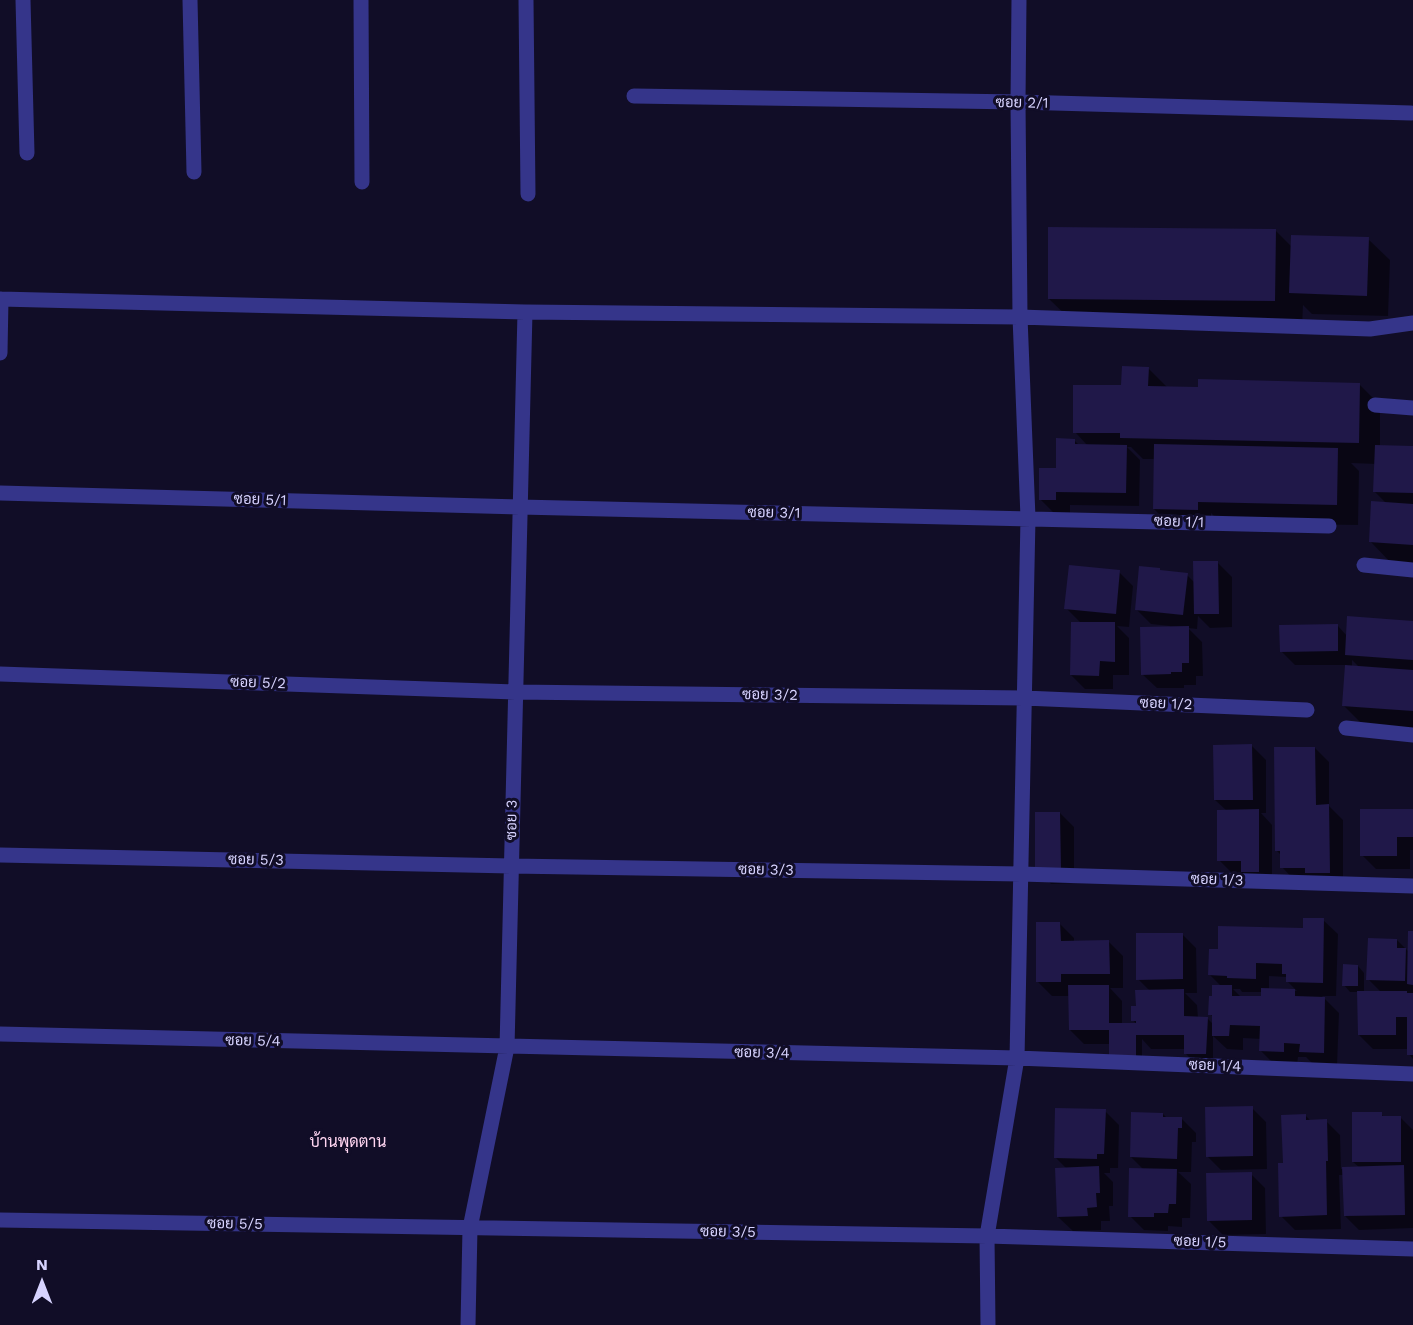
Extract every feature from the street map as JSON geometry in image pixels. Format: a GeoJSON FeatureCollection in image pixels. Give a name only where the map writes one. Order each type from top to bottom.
{"type":"FeatureCollection","features":[{"type":"Feature","properties":{"kind":"street"},"geometry":{"type":"LineString","coordinates":[[23,0],[27,153]]}},
{"type":"Feature","properties":{"kind":"street"},"geometry":{"type":"LineString","coordinates":[[190,0],[194,172]]}},
{"type":"Feature","properties":{"kind":"street"},"geometry":{"type":"LineString","coordinates":[[361,0],[363,182]]}},
{"type":"Feature","properties":{"kind":"street"},"geometry":{"type":"LineString","coordinates":[[526,0],[528,194]]}},
{"type":"Feature","properties":{"kind":"street"},"geometry":{"type":"LineString","coordinates":[[988,1325],[987,1236],[1017,1058],[1028,519],[1020,317],[1019,0]]}},
{"type":"Feature","properties":{"kind":"street","name":"ซอย 2/1"},"geometry":{"type":"LineString","coordinates":[[634,96],[1018,102],[1410,113]]}},
{"type":"Feature","properties":{"kind":"street"},"geometry":{"type":"LineString","coordinates":[[0,353],[1,299],[525,312],[1020,317],[1370,329],[1413,323]]}},
{"type":"Feature","properties":{"kind":"street","name":"ซอย 3"},"geometry":{"type":"LineString","coordinates":[[468,1325],[470,1228],[507,1047],[525,312]]}},
{"type":"Feature","properties":{"kind":"street"},"geometry":{"type":"LineString","coordinates":[[1375,405],[1413,408]]}},
{"type":"Feature","properties":{"kind":"street","name":"ซอย 5/1"},"geometry":{"type":"LineString","coordinates":[[0,493],[520,507]]}},
{"type":"Feature","properties":{"kind":"street","name":"ซอย 3/1"},"geometry":{"type":"LineString","coordinates":[[520,507],[1028,519]]}},
{"type":"Feature","properties":{"kind":"street","name":"ซอย 1/1"},"geometry":{"type":"LineString","coordinates":[[1028,519],[1329,526]]}},
{"type":"Feature","properties":{"kind":"street"},"geometry":{"type":"LineString","coordinates":[[1364,566],[1413,570]]}},
{"type":"Feature","properties":{"kind":"street","name":"ซอย 5/2"},"geometry":{"type":"LineString","coordinates":[[0,674],[515,692]]}},
{"type":"Feature","properties":{"kind":"street","name":"ซอย 3/2"},"geometry":{"type":"LineString","coordinates":[[515,692],[1024,698]]}},
{"type":"Feature","properties":{"kind":"street","name":"ซอย 1/2"},"geometry":{"type":"LineString","coordinates":[[1024,698],[1307,710]]}},
{"type":"Feature","properties":{"kind":"street"},"geometry":{"type":"LineString","coordinates":[[1346,728],[1413,735]]}},
{"type":"Feature","properties":{"kind":"street","name":"ซอย 5/3"},"geometry":{"type":"LineString","coordinates":[[0,855],[512,866]]}},
{"type":"Feature","properties":{"kind":"street","name":"ซอย 3/3"},"geometry":{"type":"LineString","coordinates":[[512,866],[1021,874]]}},
{"type":"Feature","properties":{"kind":"street","name":"ซอย 1/3"},"geometry":{"type":"LineString","coordinates":[[1021,874],[1413,886]]}},
{"type":"Feature","properties":{"kind":"street","name":"ซอย 5/4"},"geometry":{"type":"LineString","coordinates":[[0,1034],[507,1047]]}},
{"type":"Feature","properties":{"kind":"street","name":"ซอย 3/4"},"geometry":{"type":"LineString","coordinates":[[507,1047],[1017,1058]]}},
{"type":"Feature","properties":{"kind":"street","name":"ซอย 1/4"},"geometry":{"type":"LineString","coordinates":[[1017,1058],[1413,1074]]}},
{"type":"Feature","properties":{"kind":"street","name":"ซอย 5/5"},"geometry":{"type":"LineString","coordinates":[[0,1220],[470,1228]]}},
{"type":"Feature","properties":{"kind":"street","name":"ซอย 3/5"},"geometry":{"type":"LineString","coordinates":[[470,1228],[987,1236]]}},
{"type":"Feature","properties":{"kind":"street","name":"ซอย 1/5"},"geometry":{"type":"LineString","coordinates":[[987,1236],[1413,1249]]}},
{"type":"Feature","properties":{"kind":"building"},"geometry":{"type":"Polygon","coordinates":[[[1048,227],[1276,229],[1275,301],[1048,299],[1048,227]]]}},
{"type":"Feature","properties":{"kind":"building"},"geometry":{"type":"Polygon","coordinates":[[[1291,235],[1369,237],[1367,296],[1289,293],[1291,235]]]}},
{"type":"Feature","properties":{"kind":"building"},"geometry":{"type":"Polygon","coordinates":[[[1122,366],[1149,367],[1148,386],[1198,387],[1198,379],[1360,383],[1359,443],[1120,438],[1120,433],[1073,433],[1073,385],[1121,385],[1122,366]]]}},
{"type":"Feature","properties":{"kind":"building"},"geometry":{"type":"Polygon","coordinates":[[[1056,438],[1075,439],[1075,444],[1127,445],[1126,493],[1056,492],[1056,500],[1039,500],[1039,468],[1056,468],[1056,438]]]}},
{"type":"Feature","properties":{"kind":"building"},"geometry":{"type":"Polygon","coordinates":[[[1154,444],[1338,448],[1337,505],[1198,502],[1198,510],[1153,509],[1154,444]]]}},
{"type":"Feature","properties":{"kind":"building"},"geometry":{"type":"Polygon","coordinates":[[[1375,445],[1413,446],[1413,493],[1373,492],[1375,445]]]}},
{"type":"Feature","properties":{"kind":"building"},"geometry":{"type":"Polygon","coordinates":[[[1371,501],[1413,504],[1413,545],[1369,542],[1371,501]]]}},
{"type":"Feature","properties":{"kind":"building"},"geometry":{"type":"Polygon","coordinates":[[[1193,561],[1218,561],[1219,614],[1194,614],[1193,561]]]}},
{"type":"Feature","properties":{"kind":"building"},"geometry":{"type":"Polygon","coordinates":[[[1069,565],[1120,570],[1116,614],[1064,609],[1069,565]]]}},
{"type":"Feature","properties":{"kind":"building"},"geometry":{"type":"Polygon","coordinates":[[[1139,566],[1188,573],[1183,615],[1135,610],[1139,566]]]}},
{"type":"Feature","properties":{"kind":"building"},"geometry":{"type":"Polygon","coordinates":[[[1347,616],[1413,621],[1413,660],[1345,655],[1347,616]]]}},
{"type":"Feature","properties":{"kind":"building"},"geometry":{"type":"Polygon","coordinates":[[[1071,622],[1115,622],[1115,662],[1100,661],[1099,676],[1070,675],[1071,622]]]}},
{"type":"Feature","properties":{"kind":"building"},"geometry":{"type":"Polygon","coordinates":[[[1338,624],[1338,651],[1280,652],[1279,625],[1338,624]]]}},
{"type":"Feature","properties":{"kind":"building"},"geometry":{"type":"Polygon","coordinates":[[[1189,626],[1189,663],[1182,663],[1182,672],[1141,675],[1140,627],[1189,626]]]}},
{"type":"Feature","properties":{"kind":"building"},"geometry":{"type":"Polygon","coordinates":[[[1345,665],[1413,670],[1413,711],[1342,706],[1345,665]]]}},
{"type":"Feature","properties":{"kind":"building"},"geometry":{"type":"Polygon","coordinates":[[[1252,744],[1253,800],[1214,800],[1213,745],[1252,744]]]}},
{"type":"Feature","properties":{"kind":"building"},"geometry":{"type":"Polygon","coordinates":[[[1274,747],[1315,747],[1316,805],[1329,804],[1330,873],[1305,873],[1305,868],[1280,868],[1280,851],[1275,851],[1274,747]]]}},
{"type":"Feature","properties":{"kind":"building"},"geometry":{"type":"Polygon","coordinates":[[[1259,809],[1259,872],[1241,872],[1241,861],[1217,861],[1217,810],[1259,809]]]}},
{"type":"Feature","properties":{"kind":"building"},"geometry":{"type":"Polygon","coordinates":[[[1360,809],[1413,809],[1413,837],[1397,837],[1397,856],[1360,856],[1360,809]]]}},
{"type":"Feature","properties":{"kind":"building"},"geometry":{"type":"Polygon","coordinates":[[[1035,812],[1060,812],[1061,870],[1035,870],[1035,812]]]}},
{"type":"Feature","properties":{"kind":"building"},"geometry":{"type":"Polygon","coordinates":[[[1303,918],[1324,918],[1323,983],[1286,982],[1286,974],[1282,974],[1282,964],[1256,963],[1256,979],[1208,975],[1209,949],[1218,949],[1218,926],[1303,928],[1303,918]]]}},
{"type":"Feature","properties":{"kind":"building"},"geometry":{"type":"Polygon","coordinates":[[[1036,922],[1060,922],[1061,941],[1109,940],[1110,974],[1061,974],[1061,982],[1036,982],[1036,922]]]}},
{"type":"Feature","properties":{"kind":"building"},"geometry":{"type":"Polygon","coordinates":[[[1408,931],[1413,931],[1413,985],[1407,984],[1408,931]]]}},
{"type":"Feature","properties":{"kind":"building"},"geometry":{"type":"Polygon","coordinates":[[[1136,933],[1183,933],[1183,979],[1136,980],[1136,933]]]}},
{"type":"Feature","properties":{"kind":"building"},"geometry":{"type":"Polygon","coordinates":[[[1368,938],[1397,939],[1397,948],[1406,948],[1405,981],[1366,980],[1368,938]]]}},
{"type":"Feature","properties":{"kind":"building"},"geometry":{"type":"Polygon","coordinates":[[[1343,964],[1358,965],[1358,986],[1342,986],[1343,964]]]}},
{"type":"Feature","properties":{"kind":"building"},"geometry":{"type":"Polygon","coordinates":[[[1068,985],[1109,985],[1109,1023],[1136,1023],[1136,1021],[1131,1021],[1131,1006],[1136,1006],[1135,990],[1184,989],[1184,1016],[1208,1017],[1206,1054],[1184,1054],[1184,1035],[1136,1035],[1136,1056],[1109,1057],[1109,1030],[1069,1030],[1068,985]]]}},
{"type":"Feature","properties":{"kind":"building"},"geometry":{"type":"Polygon","coordinates":[[[1212,985],[1232,985],[1232,996],[1261,996],[1261,988],[1295,989],[1295,996],[1325,997],[1324,1053],[1299,1052],[1300,1044],[1284,1043],[1284,1052],[1259,1051],[1260,1026],[1230,1025],[1229,1036],[1212,1036],[1212,1015],[1208,1015],[1212,985]]]}},
{"type":"Feature","properties":{"kind":"building"},"geometry":{"type":"Polygon","coordinates":[[[1357,991],[1413,993],[1413,1055],[1407,1055],[1407,1017],[1396,1017],[1396,1035],[1358,1035],[1357,991]]]}},
{"type":"Feature","properties":{"kind":"building"},"geometry":{"type":"Polygon","coordinates":[[[1253,1106],[1253,1156],[1206,1157],[1205,1107],[1253,1106]]]}},
{"type":"Feature","properties":{"kind":"building"},"geometry":{"type":"Polygon","coordinates":[[[1055,1108],[1106,1109],[1104,1154],[1097,1154],[1097,1159],[1054,1158],[1055,1108]]]}},
{"type":"Feature","properties":{"kind":"building"},"geometry":{"type":"Polygon","coordinates":[[[1131,1112],[1163,1113],[1163,1117],[1182,1117],[1182,1128],[1178,1128],[1177,1159],[1130,1157],[1131,1112]]]}},
{"type":"Feature","properties":{"kind":"building"},"geometry":{"type":"Polygon","coordinates":[[[1352,1112],[1382,1112],[1382,1116],[1401,1116],[1401,1162],[1352,1162],[1352,1112]]]}},
{"type":"Feature","properties":{"kind":"building"},"geometry":{"type":"Polygon","coordinates":[[[1306,1114],[1306,1120],[1327,1119],[1327,1215],[1279,1217],[1278,1163],[1283,1163],[1281,1115],[1306,1114]]]}},
{"type":"Feature","properties":{"kind":"building"},"geometry":{"type":"Polygon","coordinates":[[[1404,1165],[1405,1215],[1344,1216],[1342,1167],[1404,1165]]]}},
{"type":"Feature","properties":{"kind":"building"},"geometry":{"type":"Polygon","coordinates":[[[1099,1166],[1100,1193],[1096,1193],[1097,1207],[1087,1208],[1088,1216],[1057,1217],[1055,1168],[1099,1166]]]}},
{"type":"Feature","properties":{"kind":"building"},"geometry":{"type":"Polygon","coordinates":[[[1129,1168],[1177,1169],[1176,1204],[1169,1204],[1168,1213],[1154,1213],[1154,1217],[1128,1217],[1129,1168]]]}},
{"type":"Feature","properties":{"kind":"building"},"geometry":{"type":"Polygon","coordinates":[[[1252,1172],[1252,1220],[1207,1221],[1206,1173],[1252,1172]]]}},
{"type":"Feature","properties":{"kind":"district","name":"บ้านพุดตาน"},"geometry":{"type":"Point","coordinates":[348,1142]}}]}
